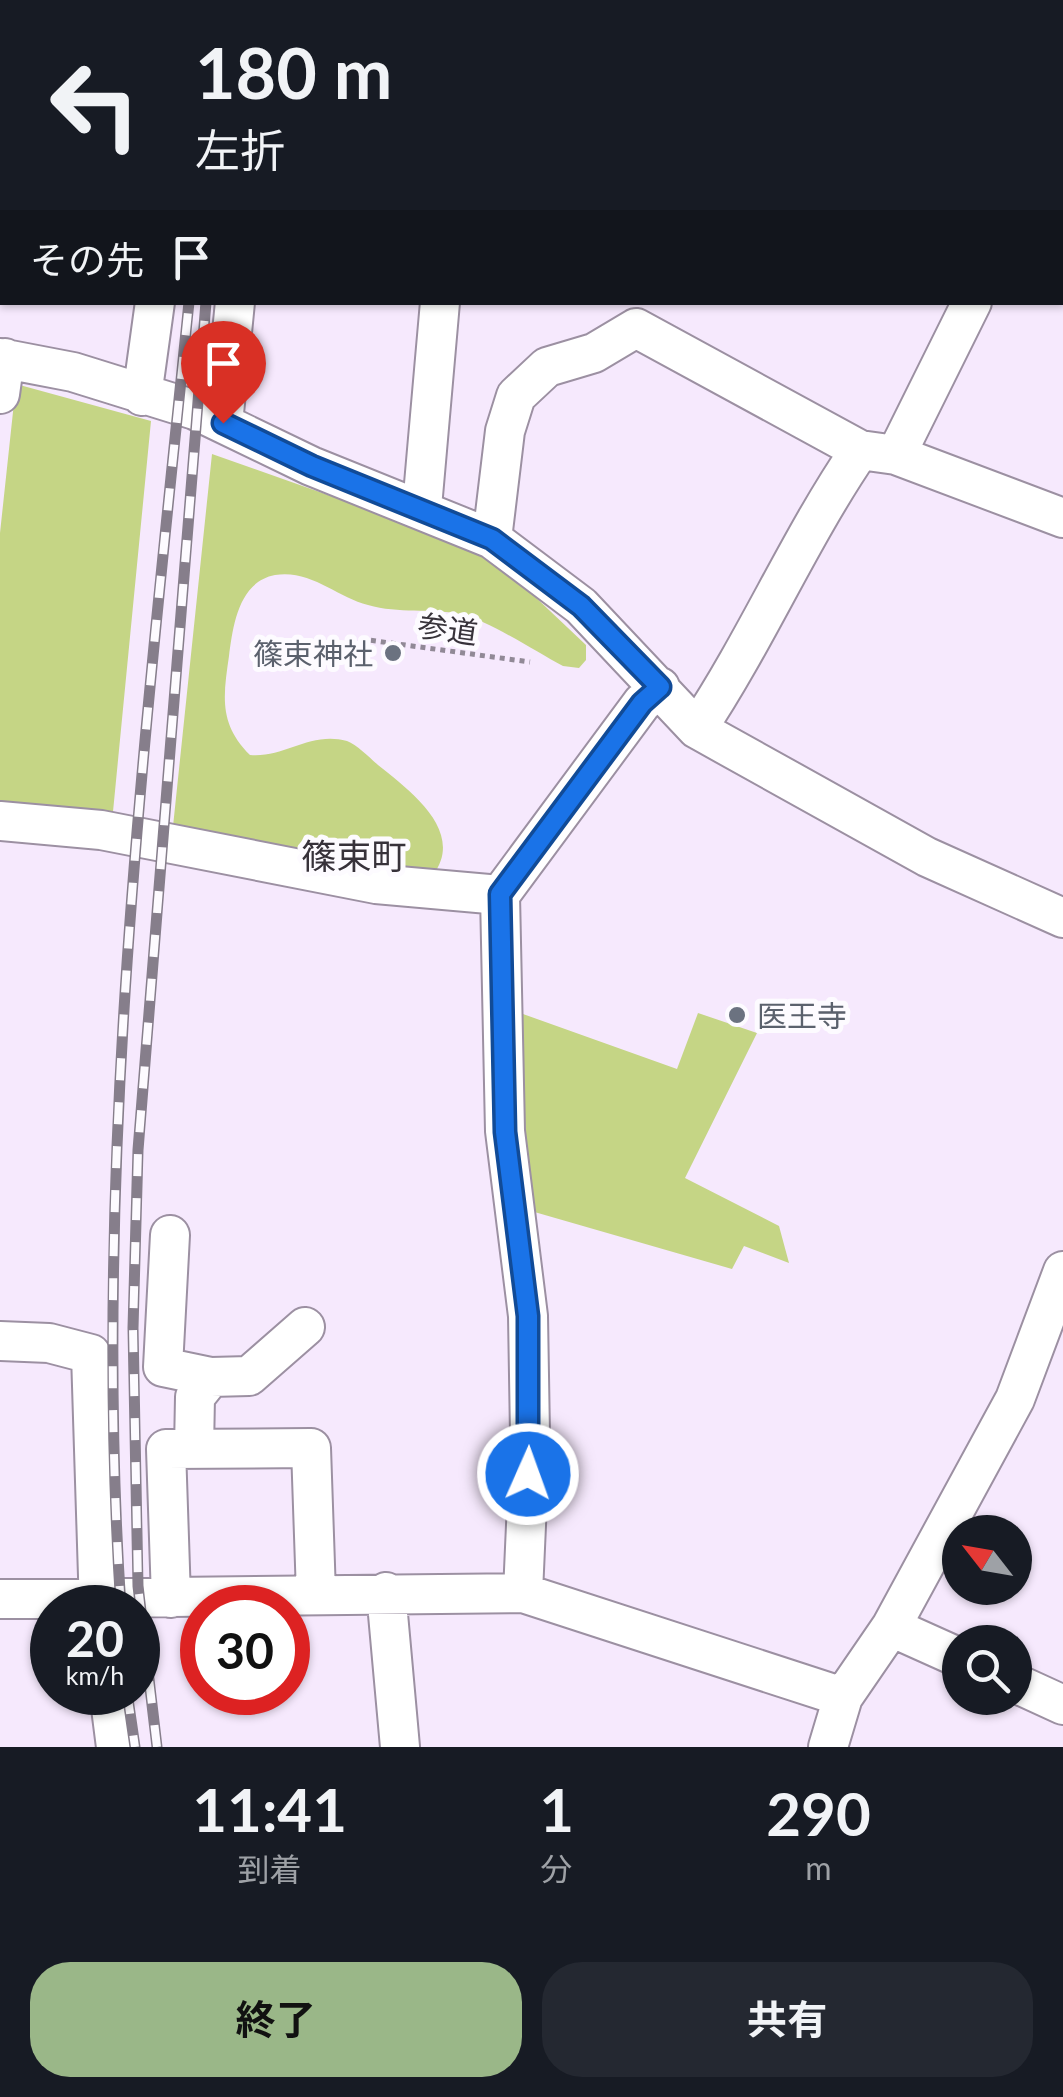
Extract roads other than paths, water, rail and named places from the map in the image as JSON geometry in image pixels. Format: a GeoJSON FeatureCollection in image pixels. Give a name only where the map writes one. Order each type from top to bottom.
{"type":"FeatureCollection","features":[{"type":"Feature","properties":{"kind":"street"},"geometry":{"type":"LineString","coordinates":[[142,396],[155,305]]}},
{"type":"Feature","properties":{"kind":"street"},"geometry":{"type":"LineString","coordinates":[[223,423],[235,305]]}},
{"type":"Feature","properties":{"kind":"street"},"geometry":{"type":"LineString","coordinates":[[422,507],[440,305]]}},
{"type":"Feature","properties":{"kind":"street"},"geometry":{"type":"LineString","coordinates":[[697,729],[774,602],[815,516],[878,452],[970,305]]}},
{"type":"Feature","properties":{"kind":"street"},"geometry":{"type":"LineString","coordinates":[[492,539],[504,432],[516,396],[547,366],[594,352],[637,315],[878,452],[1063,518]]}},
{"type":"Feature","properties":{"kind":"street"},"geometry":{"type":"LineString","coordinates":[[2,370],[72,372],[223,423],[312,466],[422,507],[492,539],[581,606],[697,729],[927,857],[1063,918]]}},
{"type":"Feature","properties":{"kind":"street"},"geometry":{"type":"LineString","coordinates":[[523,1592],[530,1435],[528,1316],[505,1132],[500,894],[642,703],[660,687]]}},
{"type":"Feature","properties":{"kind":"street"},"geometry":{"type":"LineString","coordinates":[[0,821],[100,830],[376,884],[500,894]]}},
{"type":"Feature","properties":{"kind":"street"},"geometry":{"type":"LineString","coordinates":[[170,1234],[163,1367],[211,1377],[249,1376],[305,1327]]}},
{"type":"Feature","properties":{"kind":"street"},"geometry":{"type":"LineString","coordinates":[[828,1747],[842,1697],[890,1627],[1015,1399],[1063,1271]]}},
{"type":"Feature","properties":{"kind":"street"},"geometry":{"type":"LineString","coordinates":[[0,1341],[50,1343],[92,1354],[98,1585]]}},
{"type":"Feature","properties":{"kind":"street"},"geometry":{"type":"LineString","coordinates":[[194,1448],[195,1397],[211,1377]]}},
{"type":"Feature","properties":{"kind":"street"},"geometry":{"type":"LineString","coordinates":[[171,1598],[166,1449],[194,1448],[311,1448],[316,1594]]}},
{"type":"Feature","properties":{"kind":"street"},"geometry":{"type":"LineString","coordinates":[[386,1592],[400,1747]]}},
{"type":"Feature","properties":{"kind":"street"},"geometry":{"type":"LineString","coordinates":[[160,1599],[523,1592],[842,1697]]}},
{"type":"Feature","properties":{"kind":"street"},"geometry":{"type":"LineString","coordinates":[[0,1600],[30,1601]]}},
{"type":"Feature","properties":{"kind":"street"},"geometry":{"type":"LineString","coordinates":[[890,1627],[942,1650]]}},
{"type":"Feature","properties":{"kind":"street"},"geometry":{"type":"LineString","coordinates":[[1032,1691],[1063,1705]]}},
{"type":"Feature","properties":{"kind":"street"},"geometry":{"type":"LineString","coordinates":[[112,1715],[116,1747]]}},
{"type":"Feature","properties":{"kind":"railway"},"geometry":{"type":"LineString","coordinates":[[120,1585],[113,1281],[118,1118],[141,791],[189,305]]}},
{"type":"Feature","properties":{"kind":"railway"},"geometry":{"type":"LineString","coordinates":[[157,1747],[138,1586],[133,1328],[138,1150],[206,305]]}},
{"type":"Feature","properties":{"kind":"railway"},"geometry":{"type":"LineString","coordinates":[[130,1715],[135,1747]]}},
{"type":"Feature","properties":{"kind":"place","name":"篠束神社"},"geometry":{"type":"Point","coordinates":[393,653]}},
{"type":"Feature","properties":{"kind":"place","name":"医王寺"},"geometry":{"type":"Point","coordinates":[737,1015]}},
{"type":"Feature","properties":{"kind":"district","name":"篠束町"},"geometry":{"type":"Point","coordinates":[354,855]}}]}
